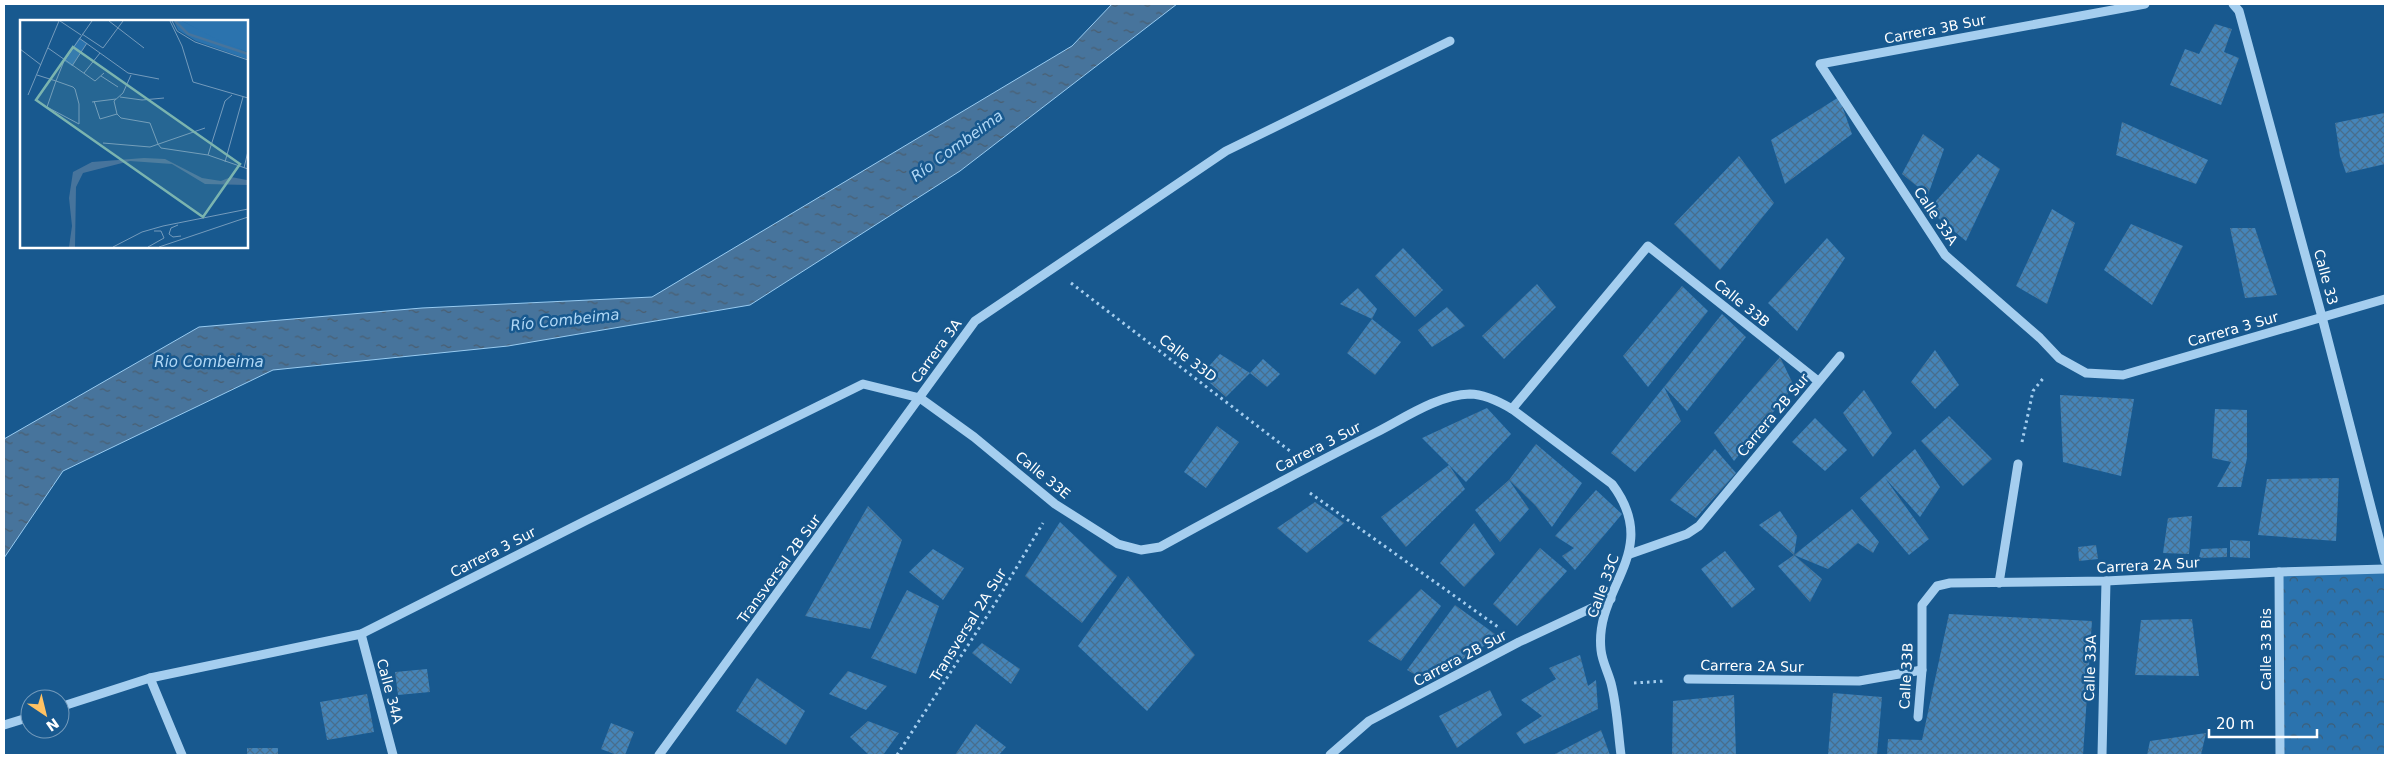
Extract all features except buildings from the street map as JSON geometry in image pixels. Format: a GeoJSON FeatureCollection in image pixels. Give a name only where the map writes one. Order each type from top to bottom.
{"type":"FeatureCollection","features":[{"type":"Feature","properties":{"kind":"street","name":"Carrera 3B Sur"},"geometry":{"type":"LineString","coordinates":[[1820,64],[2145,4]]}},
{"type":"Feature","properties":{"kind":"street","name":"Calle 33"},"geometry":{"type":"LineString","coordinates":[[2233,4],[2239,11],[2322,317],[2385,561]]}},
{"type":"Feature","properties":{"kind":"street"},"geometry":{"type":"LineString","coordinates":[[1052,269],[1226,151],[1450,41]]}},
{"type":"Feature","properties":{"kind":"street","name":"Calle 33A"},"geometry":{"type":"LineString","coordinates":[[1820,64],[1945,255],[2040,338],[2059,358],[2086,373]]}},
{"type":"Feature","properties":{"kind":"street","name":"Calle 33B"},"geometry":{"type":"LineString","coordinates":[[1512,408],[1648,246],[1818,381]]}},
{"type":"Feature","properties":{"kind":"street","name":"Carrera 3A"},"geometry":{"type":"LineString","coordinates":[[920,398],[975,321],[1052,269]]}},
{"type":"Feature","properties":{"kind":"street","name":"Carrera 3 Sur"},"geometry":{"type":"LineString","coordinates":[[2086,373],[2124,375],[2385,299]]}},
{"type":"Feature","properties":{"kind":"street","name":"Carrera 2B Sur"},"geometry":{"type":"LineString","coordinates":[[1630,554],[1687,534],[1699,526],[1840,356]]}},
{"type":"Feature","properties":{"kind":"street","name":"Carrera 3 Sur"},"geometry":{"type":"LineString","coordinates":[[70,704],[150,678],[361,634],[862,384],[920,398]]}},
{"type":"Feature","properties":{"kind":"street","name":"Carrera 3 Sur"},"geometry":{"type":"LineString","coordinates":[[1160,547],[1310,466],[1422,409],[1449,398],[1470,394],[1495,399]]}},
{"type":"Feature","properties":{"kind":"street","name":"Calle 33E"},"geometry":{"type":"LineString","coordinates":[[920,398],[974,437],[1055,504],[1118,544],[1140,550],[1160,547]]}},
{"type":"Feature","properties":{"kind":"street","name":"Transversal 2B Sur"},"geometry":{"type":"LineString","coordinates":[[659,755],[920,398]]}},
{"type":"Feature","properties":{"kind":"street","name":"Calle 33C"},"geometry":{"type":"LineString","coordinates":[[1495,399],[1512,408],[1612,484],[1624,500],[1630,520],[1630,554],[1611,599],[1603,625],[1601,650],[1612,685],[1621,755]]}},
{"type":"Feature","properties":{"kind":"street"},"geometry":{"type":"LineString","coordinates":[[1998,583],[2018,464]]}},
{"type":"Feature","properties":{"kind":"street","name":"Carrera 2A Sur"},"geometry":{"type":"LineString","coordinates":[[1922,605],[1938,586],[1950,583],[2106,581],[2279,572],[2385,569]]}},
{"type":"Feature","properties":{"kind":"street","name":"Calle 33 Bis"},"geometry":{"type":"LineString","coordinates":[[2279,572],[2280,755]]}},
{"type":"Feature","properties":{"kind":"street","name":"Calle 33A"},"geometry":{"type":"LineString","coordinates":[[2102,755],[2106,581]]}},
{"type":"Feature","properties":{"kind":"street","name":"Carrera 2B Sur"},"geometry":{"type":"LineString","coordinates":[[1330,755],[1369,722],[1519,642],[1611,599]]}},
{"type":"Feature","properties":{"kind":"street","name":"Calle 33B"},"geometry":{"type":"LineString","coordinates":[[1918,717],[1922,670],[1922,605]]}},
{"type":"Feature","properties":{"kind":"street","name":"Calle 34A"},"geometry":{"type":"LineString","coordinates":[[361,634],[393,755]]}},
{"type":"Feature","properties":{"kind":"street","name":"Carrera 2A Sur"},"geometry":{"type":"LineString","coordinates":[[1688,679],[1858,681],[1922,670]]}},
{"type":"Feature","properties":{"kind":"street"},"geometry":{"type":"LineString","coordinates":[[150,678],[182,755]]}},
{"type":"Feature","properties":{"kind":"street"},"geometry":{"type":"LineString","coordinates":[[4,725],[20,720]]}},
{"type":"Feature","properties":{"kind":"path","name":"Calle 33D"},"geometry":{"type":"LineString","coordinates":[[1052,269],[1310,466]]}},
{"type":"Feature","properties":{"kind":"path"},"geometry":{"type":"LineString","coordinates":[[2018,464],[2033,391],[2059,358]]}},
{"type":"Feature","properties":{"kind":"path"},"geometry":{"type":"LineString","coordinates":[[1288,478],[1519,642]]}},
{"type":"Feature","properties":{"kind":"path","name":"Transversal 2A Sur"},"geometry":{"type":"LineString","coordinates":[[897,755],[996,602],[1055,504]]}},
{"type":"Feature","properties":{"kind":"path","name":"Carrera 2A Sur"},"geometry":{"type":"LineString","coordinates":[[1612,685],[1688,679]]}},
{"type":"Feature","properties":{"kind":"green space"},"geometry":{"type":"Polygon","coordinates":[[[2385,569],[2385,755],[2280,755],[2279,572],[2385,569]]]}},
{"type":"Feature","properties":{"kind":"water","name":"Rio Combeima"},"geometry":{"type":"Polygon","coordinates":[[[1112,4],[1177,4],[960,171],[750,305],[508,346],[273,370],[63,471],[4,558],[4,439],[199,327],[422,308],[652,297],[1072,46],[1112,4]]]}},
{"type":"Feature","properties":{"kind":"water label","name":"Río Combeima"},"geometry":{"type":"Point","coordinates":[957,146]}},
{"type":"Feature","properties":{"kind":"water label","name":"Río Combeima"},"geometry":{"type":"Point","coordinates":[565,320]}}]}
